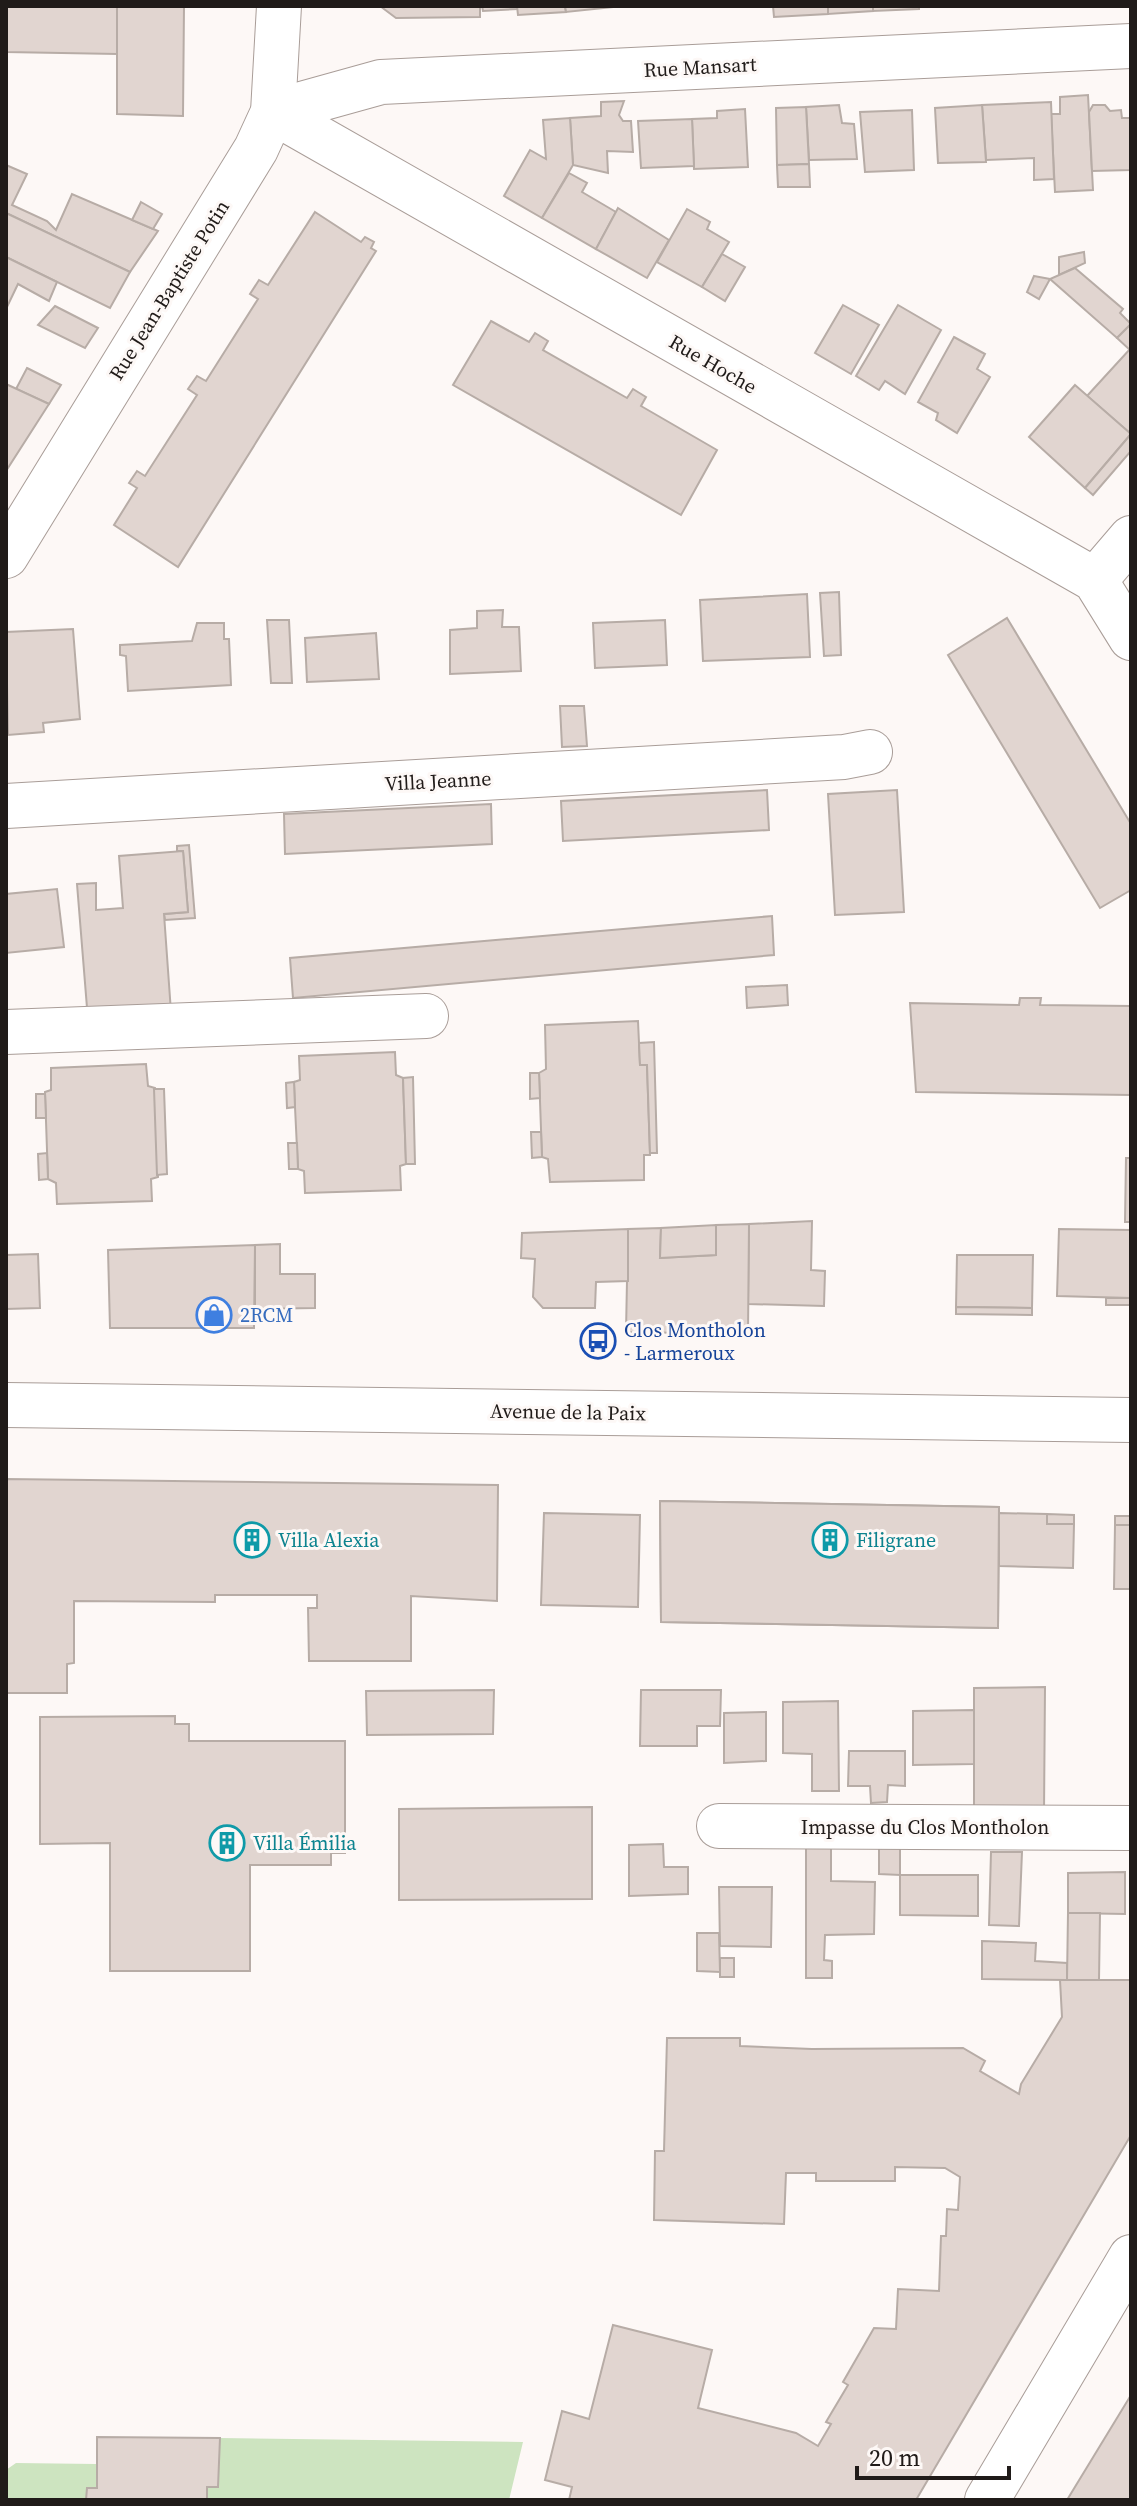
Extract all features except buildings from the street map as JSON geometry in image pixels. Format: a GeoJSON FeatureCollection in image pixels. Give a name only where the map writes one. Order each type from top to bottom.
{"type":"FeatureCollection","features":[{"type":"Feature","properties":{"kind":"street","name":"Rue Jean-Baptiste Potin"},"geometry":{"type":"LineString","coordinates":[[6,556],[256,149],[273,112],[279,6]]}},
{"type":"Feature","properties":{"kind":"street","name":"Rue Mansart"},"geometry":{"type":"LineString","coordinates":[[273,112],[381,82],[1131,46]]}},
{"type":"Feature","properties":{"kind":"street","name":"Rue Hoche"},"geometry":{"type":"LineString","coordinates":[[273,112],[1095,580],[1131,638]]}},
{"type":"Feature","properties":{"kind":"street"},"geometry":{"type":"LineString","coordinates":[[1095,580],[1131,538]]}},
{"type":"Feature","properties":{"kind":"street","name":"Villa Jeanne"},"geometry":{"type":"LineString","coordinates":[[6,806],[828,758],[870,752]]}},
{"type":"Feature","properties":{"kind":"street"},"geometry":{"type":"LineString","coordinates":[[6,1032],[426,1016]]}},
{"type":"Feature","properties":{"kind":"street","name":"Avenue de la Paix"},"geometry":{"type":"LineString","coordinates":[[6,1405],[1131,1420]]}},
{"type":"Feature","properties":{"kind":"street","name":"Impasse du Clos Montholon"},"geometry":{"type":"LineString","coordinates":[[719,1826],[1131,1828]]}},
{"type":"Feature","properties":{"kind":"street"},"geometry":{"type":"LineString","coordinates":[[987,2500],[1131,2257]]}},
{"type":"Feature","properties":{"kind":"green space"},"geometry":{"type":"Polygon","coordinates":[[[220,2438],[523,2442],[509,2500],[207,2500],[207,2487],[218,2487],[220,2438]]]}},
{"type":"Feature","properties":{"kind":"green space"},"geometry":{"type":"Polygon","coordinates":[[[16,2463],[97,2464],[97,2488],[87,2489],[86,2500],[6,2500],[6,2470],[16,2463]]]}},
{"type":"Feature","properties":{"kind":"place","name":"2RCM"},"geometry":{"type":"Point","coordinates":[214,1315]}},
{"type":"Feature","properties":{"kind":"place","name":"Clos Montholon - Larmeroux"},"geometry":{"type":"Point","coordinates":[598,1341]}},
{"type":"Feature","properties":{"kind":"place","name":"Villa Alexia"},"geometry":{"type":"Point","coordinates":[252,1540]}},
{"type":"Feature","properties":{"kind":"place","name":"Filigrane"},"geometry":{"type":"Point","coordinates":[830,1540]}},
{"type":"Feature","properties":{"kind":"place","name":"Villa Émilia"},"geometry":{"type":"Point","coordinates":[227,1843]}}]}
